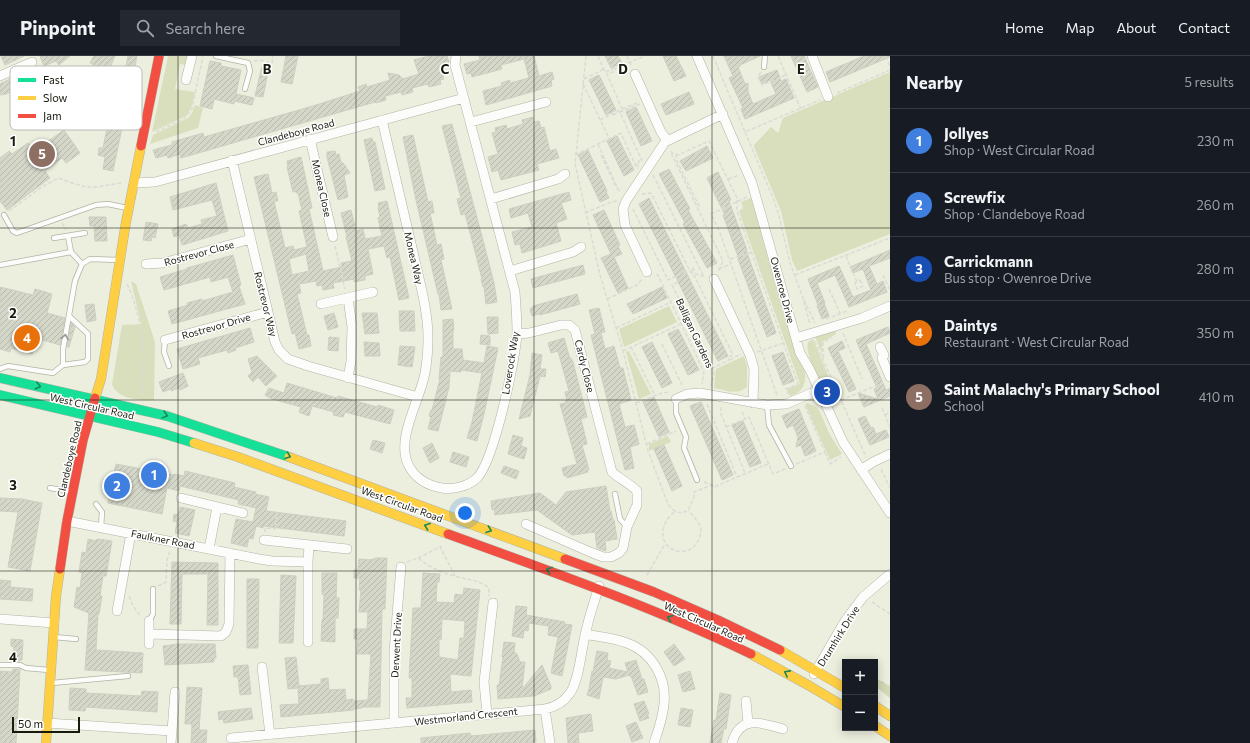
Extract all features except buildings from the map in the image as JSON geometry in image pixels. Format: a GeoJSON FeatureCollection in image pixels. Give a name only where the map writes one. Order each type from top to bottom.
{"type":"FeatureCollection","features":[{"type":"Feature","properties":{"kind":"main road","name":"Clandeboye Road"},"geometry":{"type":"LineString","coordinates":[[46,743],[54,622],[66,521],[84,436],[101,379],[129,208],[159,56]]}},
{"type":"Feature","properties":{"kind":"main road","name":"West Circular Road"},"geometry":{"type":"LineString","coordinates":[[0,378],[167,416],[263,447],[654,592],[718,620],[780,650],[817,670],[842,686]]}},
{"type":"Feature","properties":{"kind":"main road"},"geometry":{"type":"LineString","coordinates":[[0,386],[91,413]]}},
{"type":"Feature","properties":{"kind":"main road","name":"West Circular Road"},"geometry":{"type":"LineString","coordinates":[[0,395],[91,413],[238,457],[598,589],[713,636],[762,660],[842,705]]}},
{"type":"Feature","properties":{"kind":"main road"},"geometry":{"type":"LineString","coordinates":[[878,708],[890,716]]}},
{"type":"Feature","properties":{"kind":"main road"},"geometry":{"type":"LineString","coordinates":[[878,728],[890,736]]}},
{"type":"Feature","properties":{"kind":"street"},"geometry":{"type":"LineString","coordinates":[[186,80],[192,56]]}},
{"type":"Feature","properties":{"kind":"street","name":"Loverock Way"},"geometry":{"type":"LineString","coordinates":[[418,397],[406,436],[404,449],[408,464],[417,477],[430,485],[446,489],[465,486],[477,478],[488,461],[503,406],[517,334],[515,292],[455,65],[456,56]]}},
{"type":"Feature","properties":{"kind":"street","name":"Owenroe Drive"},"geometry":{"type":"LineString","coordinates":[[697,56],[747,171],[800,353],[849,453],[890,513]]}},
{"type":"Feature","properties":{"kind":"street"},"geometry":{"type":"LineString","coordinates":[[812,56],[828,97]]}},
{"type":"Feature","properties":{"kind":"street"},"geometry":{"type":"LineString","coordinates":[[23,66],[32,62]]}},
{"type":"Feature","properties":{"kind":"street"},"geometry":{"type":"LineString","coordinates":[[0,76],[10,72]]}},
{"type":"Feature","properties":{"kind":"street"},"geometry":{"type":"LineString","coordinates":[[635,74],[666,141]]}},
{"type":"Feature","properties":{"kind":"street","name":"Clandeboye Road"},"geometry":{"type":"LineString","coordinates":[[134,183],[155,182],[464,98]]}},
{"type":"Feature","properties":{"kind":"street"},"geometry":{"type":"LineString","coordinates":[[471,122],[546,102]]}},
{"type":"Feature","properties":{"kind":"street"},"geometry":{"type":"LineString","coordinates":[[647,272],[625,225],[623,210],[628,198],[666,141],[723,114]]}},
{"type":"Feature","properties":{"kind":"street","name":"Monea Way"},"geometry":{"type":"LineString","coordinates":[[382,120],[424,302],[428,338],[425,373],[418,397]]}},
{"type":"Feature","properties":{"kind":"street","name":"Monea Close"},"geometry":{"type":"LineString","coordinates":[[310,139],[333,237]]}},
{"type":"Feature","properties":{"kind":"street","name":"Rostrevor Way"},"geometry":{"type":"LineString","coordinates":[[232,160],[275,342],[279,350],[288,359],[308,366],[418,397]]}},
{"type":"Feature","properties":{"kind":"street"},"geometry":{"type":"LineString","coordinates":[[491,199],[558,180],[565,174]]}},
{"type":"Feature","properties":{"kind":"street","name":"Rostrevor Close"},"geometry":{"type":"LineString","coordinates":[[146,264],[163,263],[251,238]]}},
{"type":"Feature","properties":{"kind":"street"},"geometry":{"type":"LineString","coordinates":[[510,271],[573,252],[581,247]]}},
{"type":"Feature","properties":{"kind":"street"},"geometry":{"type":"LineString","coordinates":[[714,279],[750,355],[754,369],[753,403]]}},
{"type":"Feature","properties":{"kind":"street"},"geometry":{"type":"LineString","coordinates":[[321,304],[373,292]]}},
{"type":"Feature","properties":{"kind":"street"},"geometry":{"type":"LineString","coordinates":[[348,298],[352,327],[351,361],[348,378]]}},
{"type":"Feature","properties":{"kind":"street"},"geometry":{"type":"LineString","coordinates":[[796,338],[851,322],[890,306]]}},
{"type":"Feature","properties":{"kind":"street","name":"Rostrevor Drive"},"geometry":{"type":"LineString","coordinates":[[165,340],[268,312]]}},
{"type":"Feature","properties":{"kind":"street","name":"Cardy Close"},"geometry":{"type":"LineString","coordinates":[[517,334],[529,333],[561,325],[569,325],[575,330],[608,462],[612,472],[630,484],[636,491],[637,504],[627,527]]}},
{"type":"Feature","properties":{"kind":"street"},"geometry":{"type":"LineString","coordinates":[[880,347],[884,355],[882,358],[886,380]]}},
{"type":"Feature","properties":{"kind":"street"},"geometry":{"type":"LineString","coordinates":[[676,399],[686,394],[705,394],[767,405],[791,402],[819,390]]}},
{"type":"Feature","properties":{"kind":"street"},"geometry":{"type":"LineString","coordinates":[[861,470],[890,454]]}},
{"type":"Feature","properties":{"kind":"street"},"geometry":{"type":"LineString","coordinates":[[181,498],[243,513]]}},
{"type":"Feature","properties":{"kind":"street"},"geometry":{"type":"LineString","coordinates":[[209,548],[217,507]]}},
{"type":"Feature","properties":{"kind":"street","name":"Faulkner Road"},"geometry":{"type":"LineString","coordinates":[[66,521],[259,559],[272,561],[308,562]]}},
{"type":"Feature","properties":{"kind":"street"},"geometry":{"type":"LineString","coordinates":[[526,524],[603,557],[611,557],[619,553],[623,548],[627,527]]}},
{"type":"Feature","properties":{"kind":"street"},"geometry":{"type":"LineString","coordinates":[[117,611],[131,533]]}},
{"type":"Feature","properties":{"kind":"street"},"geometry":{"type":"LineString","coordinates":[[264,540],[347,549]]}},
{"type":"Feature","properties":{"kind":"street"},"geometry":{"type":"LineString","coordinates":[[308,642],[308,562],[310,545]]}},
{"type":"Feature","properties":{"kind":"street"},"geometry":{"type":"LineString","coordinates":[[149,634],[221,636],[226,632],[229,624],[230,553]]}},
{"type":"Feature","properties":{"kind":"street","name":"Derwent Drive"},"geometry":{"type":"LineString","coordinates":[[394,723],[394,651],[401,566]]}},
{"type":"Feature","properties":{"kind":"street","name":"Westmorland Crescent"},"geometry":{"type":"LineString","coordinates":[[231,738],[555,707],[571,693],[575,685],[585,634],[603,573]]}},
{"type":"Feature","properties":{"kind":"street","name":"Drumhirk Drive"},"geometry":{"type":"LineString","coordinates":[[808,685],[845,621],[865,595],[890,574]]}},
{"type":"Feature","properties":{"kind":"street"},"geometry":{"type":"LineString","coordinates":[[487,714],[484,682],[493,603]]}},
{"type":"Feature","properties":{"kind":"street"},"geometry":{"type":"LineString","coordinates":[[0,619],[54,622]]}},
{"type":"Feature","properties":{"kind":"street"},"geometry":{"type":"LineString","coordinates":[[149,621],[149,644]]}},
{"type":"Feature","properties":{"kind":"street"},"geometry":{"type":"LineString","coordinates":[[585,634],[626,642],[638,648],[647,655],[655,666],[660,676],[664,691],[664,704],[654,743]]}},
{"type":"Feature","properties":{"kind":"street"},"geometry":{"type":"LineString","coordinates":[[262,667],[270,735]]}},
{"type":"Feature","properties":{"kind":"street"},"geometry":{"type":"LineString","coordinates":[[171,743],[175,692]]}},
{"type":"Feature","properties":{"kind":"street"},"geometry":{"type":"LineString","coordinates":[[746,701],[748,723]]}},
{"type":"Feature","properties":{"kind":"street"},"geometry":{"type":"LineString","coordinates":[[545,709],[550,743]]}},
{"type":"Feature","properties":{"kind":"street"},"geometry":{"type":"LineString","coordinates":[[47,723],[172,731]]}},
{"type":"Feature","properties":{"kind":"street"},"geometry":{"type":"LineString","coordinates":[[732,743],[740,727],[748,723],[764,724],[783,730]]}},
{"type":"Feature","properties":{"kind":"lane"},"geometry":{"type":"LineString","coordinates":[[216,56],[248,63],[250,71],[245,89]]}},
{"type":"Feature","properties":{"kind":"lane"},"geometry":{"type":"LineString","coordinates":[[764,68],[765,56]]}},
{"type":"Feature","properties":{"kind":"lane"},"geometry":{"type":"LineString","coordinates":[[4,215],[13,232],[17,233],[96,205],[108,204],[129,208]]}},
{"type":"Feature","properties":{"kind":"lane"},"geometry":{"type":"LineString","coordinates":[[54,238],[85,233]]}},
{"type":"Feature","properties":{"kind":"lane"},"geometry":{"type":"LineString","coordinates":[[68,236],[71,252],[82,264]]}},
{"type":"Feature","properties":{"kind":"lane"},"geometry":{"type":"LineString","coordinates":[[0,265],[71,252]]}},
{"type":"Feature","properties":{"kind":"lane"},"geometry":{"type":"LineString","coordinates":[[62,365],[63,349],[75,281],[82,264],[90,259],[119,264]]}},
{"type":"Feature","properties":{"kind":"lane"},"geometry":{"type":"LineString","coordinates":[[0,369],[8,366],[53,373],[62,365],[85,362],[88,358],[88,334],[69,316]]}},
{"type":"Feature","properties":{"kind":"lane"},"geometry":{"type":"LineString","coordinates":[[165,340],[164,352],[169,366]]}},
{"type":"Feature","properties":{"kind":"lane"},"geometry":{"type":"LineString","coordinates":[[676,399],[676,413],[686,437],[684,448],[697,480]]}},
{"type":"Feature","properties":{"kind":"lane"},"geometry":{"type":"LineString","coordinates":[[767,405],[769,425],[791,466]]}},
{"type":"Feature","properties":{"kind":"lane"},"geometry":{"type":"LineString","coordinates":[[50,488],[72,492]]}},
{"type":"Feature","properties":{"kind":"lane"},"geometry":{"type":"LineString","coordinates":[[615,494],[620,518],[627,527]]}},
{"type":"Feature","properties":{"kind":"lane"},"geometry":{"type":"LineString","coordinates":[[96,504],[102,512],[101,527]]}},
{"type":"Feature","properties":{"kind":"lane"},"geometry":{"type":"LineString","coordinates":[[149,621],[153,614],[153,589]]}},
{"type":"Feature","properties":{"kind":"lane"},"geometry":{"type":"LineString","coordinates":[[53,637],[76,639]]}},
{"type":"Feature","properties":{"kind":"lane"},"geometry":{"type":"LineString","coordinates":[[0,665],[20,665],[26,668],[51,670]]}},
{"type":"Feature","properties":{"kind":"lane"},"geometry":{"type":"LineString","coordinates":[[50,683],[128,676]]}},
{"type":"Feature","properties":{"kind":"path"},"geometry":{"type":"LineString","coordinates":[[143,137],[185,118],[189,114],[192,109],[203,56]]}},
{"type":"Feature","properties":{"kind":"path"},"geometry":{"type":"LineString","coordinates":[[248,63],[259,60],[272,63],[273,56]]}},
{"type":"Feature","properties":{"kind":"path"},"geometry":{"type":"LineString","coordinates":[[586,56],[575,164],[600,275],[616,328],[648,451],[668,504],[674,512],[679,514],[688,511],[694,498],[694,492],[712,485],[714,486],[768,464]]}},
{"type":"Feature","properties":{"kind":"path"},"geometry":{"type":"LineString","coordinates":[[598,56],[605,72],[645,56]]}},
{"type":"Feature","properties":{"kind":"path"},"geometry":{"type":"LineString","coordinates":[[627,56],[630,62]]}},
{"type":"Feature","properties":{"kind":"path"},"geometry":{"type":"LineString","coordinates":[[713,56],[774,200],[790,263],[815,323],[847,311],[851,322]]}},
{"type":"Feature","properties":{"kind":"path"},"geometry":{"type":"LineString","coordinates":[[778,56],[801,109]]}},
{"type":"Feature","properties":{"kind":"path"},"geometry":{"type":"LineString","coordinates":[[886,56],[890,66]]}},
{"type":"Feature","properties":{"kind":"path"},"geometry":{"type":"LineString","coordinates":[[616,68],[615,71],[607,74],[622,109]]}},
{"type":"Feature","properties":{"kind":"path"},"geometry":{"type":"LineString","coordinates":[[764,68],[758,77],[762,85],[786,75]]}},
{"type":"Feature","properties":{"kind":"path"},"geometry":{"type":"LineString","coordinates":[[583,80],[604,69]]}},
{"type":"Feature","properties":{"kind":"path"},"geometry":{"type":"LineString","coordinates":[[745,132],[890,70]]}},
{"type":"Feature","properties":{"kind":"path"},"geometry":{"type":"LineString","coordinates":[[583,82],[609,138]]}},
{"type":"Feature","properties":{"kind":"path"},"geometry":{"type":"LineString","coordinates":[[600,120],[641,104]]}},
{"type":"Feature","properties":{"kind":"path"},"geometry":{"type":"LineString","coordinates":[[612,115],[614,112],[632,105]]}},
{"type":"Feature","properties":{"kind":"path"},"geometry":{"type":"LineString","coordinates":[[620,112],[643,163],[652,172],[702,275]]}},
{"type":"Feature","properties":{"kind":"path"},"geometry":{"type":"LineString","coordinates":[[575,155],[620,133],[638,170]]}},
{"type":"Feature","properties":{"kind":"path"},"geometry":{"type":"LineString","coordinates":[[666,141],[723,261],[714,279]]}},
{"type":"Feature","properties":{"kind":"path"},"geometry":{"type":"LineString","coordinates":[[672,153],[678,155],[709,141],[737,198],[737,211],[798,384],[786,389],[791,402]]}},
{"type":"Feature","properties":{"kind":"path"},"geometry":{"type":"LineString","coordinates":[[598,144],[618,189]]}},
{"type":"Feature","properties":{"kind":"path"},"geometry":{"type":"LineString","coordinates":[[676,154],[677,161],[700,208]]}},
{"type":"Feature","properties":{"kind":"path"},"geometry":{"type":"LineString","coordinates":[[601,155],[616,187],[628,198],[668,280],[689,270]]}},
{"type":"Feature","properties":{"kind":"path"},"geometry":{"type":"LineString","coordinates":[[728,180],[747,171]]}},
{"type":"Feature","properties":{"kind":"path"},"geometry":{"type":"LineString","coordinates":[[4,215],[42,187],[58,178],[95,187],[108,184],[134,183]]}},
{"type":"Feature","properties":{"kind":"path"},"geometry":{"type":"LineString","coordinates":[[585,213],[610,202],[651,193],[690,273],[693,273]]}},
{"type":"Feature","properties":{"kind":"path"},"geometry":{"type":"LineString","coordinates":[[737,202],[712,214],[730,259],[780,404]]}},
{"type":"Feature","properties":{"kind":"path"},"geometry":{"type":"LineString","coordinates":[[59,219],[68,236]]}},
{"type":"Feature","properties":{"kind":"path"},"geometry":{"type":"LineString","coordinates":[[333,237],[348,298]]}},
{"type":"Feature","properties":{"kind":"path"},"geometry":{"type":"LineString","coordinates":[[795,275],[890,238]]}},
{"type":"Feature","properties":{"kind":"path"},"geometry":{"type":"LineString","coordinates":[[730,259],[752,252]]}},
{"type":"Feature","properties":{"kind":"path"},"geometry":{"type":"LineString","coordinates":[[846,255],[857,282]]}},
{"type":"Feature","properties":{"kind":"path"},"geometry":{"type":"LineString","coordinates":[[119,264],[132,293],[142,334],[144,359],[143,389],[145,404]]}},
{"type":"Feature","properties":{"kind":"path"},"geometry":{"type":"LineString","coordinates":[[719,269],[731,264]]}},
{"type":"Feature","properties":{"kind":"path"},"geometry":{"type":"LineString","coordinates":[[696,274],[693,268],[691,269],[733,355],[728,358],[729,360]]}},
{"type":"Feature","properties":{"kind":"path"},"geometry":{"type":"LineString","coordinates":[[647,272],[658,275],[704,372],[706,400],[737,477]]}},
{"type":"Feature","properties":{"kind":"path"},"geometry":{"type":"LineString","coordinates":[[883,275],[890,290]]}},
{"type":"Feature","properties":{"kind":"path","name":"Balligan Gardens"},"geometry":{"type":"LineString","coordinates":[[676,277],[678,282],[672,285],[714,373],[705,394]]}},
{"type":"Feature","properties":{"kind":"path"},"geometry":{"type":"LineString","coordinates":[[607,298],[637,285]]}},
{"type":"Feature","properties":{"kind":"path"},"geometry":{"type":"LineString","coordinates":[[829,289],[840,313]]}},
{"type":"Feature","properties":{"kind":"path"},"geometry":{"type":"LineString","coordinates":[[804,298],[812,328]]}},
{"type":"Feature","properties":{"kind":"path"},"geometry":{"type":"LineString","coordinates":[[616,328],[671,302]]}},
{"type":"Feature","properties":{"kind":"path"},"geometry":{"type":"LineString","coordinates":[[622,351],[682,324]]}},
{"type":"Feature","properties":{"kind":"path"},"geometry":{"type":"LineString","coordinates":[[823,358],[824,342],[843,333]]}},
{"type":"Feature","properties":{"kind":"path"},"geometry":{"type":"LineString","coordinates":[[814,338],[865,455],[871,464]]}},
{"type":"Feature","properties":{"kind":"path"},"geometry":{"type":"LineString","coordinates":[[845,338],[862,379]]}},
{"type":"Feature","properties":{"kind":"path"},"geometry":{"type":"LineString","coordinates":[[762,350],[784,342]]}},
{"type":"Feature","properties":{"kind":"path"},"geometry":{"type":"LineString","coordinates":[[662,344],[686,394]]}},
{"type":"Feature","properties":{"kind":"path"},"geometry":{"type":"LineString","coordinates":[[631,347],[654,396]]}},
{"type":"Feature","properties":{"kind":"path"},"geometry":{"type":"LineString","coordinates":[[712,368],[738,356]]}},
{"type":"Feature","properties":{"kind":"path"},"geometry":{"type":"LineString","coordinates":[[841,400],[886,380]]}},
{"type":"Feature","properties":{"kind":"path"},"geometry":{"type":"LineString","coordinates":[[636,403],[662,393],[669,392],[676,399]]}},
{"type":"Feature","properties":{"kind":"path"},"geometry":{"type":"LineString","coordinates":[[721,397],[721,414],[745,473]]}},
{"type":"Feature","properties":{"kind":"path"},"geometry":{"type":"LineString","coordinates":[[804,405],[830,464],[849,453]]}},
{"type":"Feature","properties":{"kind":"path"},"geometry":{"type":"LineString","coordinates":[[882,408],[890,427]]}},
{"type":"Feature","properties":{"kind":"path"},"geometry":{"type":"LineString","coordinates":[[742,412],[746,419]]}},
{"type":"Feature","properties":{"kind":"path"},"geometry":{"type":"LineString","coordinates":[[885,415],[890,412]]}},
{"type":"Feature","properties":{"kind":"path"},"geometry":{"type":"LineString","coordinates":[[726,427],[749,417],[772,474],[824,452]]}},
{"type":"Feature","properties":{"kind":"path"},"geometry":{"type":"LineString","coordinates":[[647,444],[682,429]]}},
{"type":"Feature","properties":{"kind":"path"},"geometry":{"type":"LineString","coordinates":[[881,469],[890,488]]}},
{"type":"Feature","properties":{"kind":"path"},"geometry":{"type":"LineString","coordinates":[[697,480],[712,485]]}},
{"type":"Feature","properties":{"kind":"path"},"geometry":{"type":"LineString","coordinates":[[674,512],[665,523],[662,536],[665,544],[676,552],[690,549],[697,543],[701,533],[699,524],[688,511]]}},
{"type":"Feature","properties":{"kind":"path"},"geometry":{"type":"LineString","coordinates":[[153,589],[166,582],[167,560],[173,541]]}},
{"type":"Feature","properties":{"kind":"path"},"geometry":{"type":"LineString","coordinates":[[401,566],[440,547],[442,542]]}},
{"type":"Feature","properties":{"kind":"path"},"geometry":{"type":"LineString","coordinates":[[646,578],[665,544]]}},
{"type":"Feature","properties":{"kind":"path"},"geometry":{"type":"LineString","coordinates":[[440,547],[455,576]]}},
{"type":"Feature","properties":{"kind":"path"},"geometry":{"type":"LineString","coordinates":[[418,558],[426,565],[436,570],[481,582],[489,588],[488,597],[493,603]]}},
{"type":"Feature","properties":{"kind":"path"},"geometry":{"type":"LineString","coordinates":[[121,588],[129,595],[138,615],[142,619],[149,621]]}},
{"type":"Feature","properties":{"kind":"path"},"geometry":{"type":"LineString","coordinates":[[865,595],[870,601],[890,614]]}},
{"type":"Feature","properties":{"kind":"green space"},"geometry":{"type":"Polygon","coordinates":[[[168,56],[188,56],[186,65],[180,64],[175,89],[195,92],[191,108],[186,116],[152,132],[168,56]]]}},
{"type":"Feature","properties":{"kind":"green space"},"geometry":{"type":"Polygon","coordinates":[[[890,72],[890,234],[797,271],[792,260],[781,211],[754,145],[771,127],[778,133],[783,118],[890,72]]]}},
{"type":"Feature","properties":{"kind":"green space"},"geometry":{"type":"Polygon","coordinates":[[[195,105],[203,108],[198,128],[150,144],[153,135],[188,118],[195,105]]]}},
{"type":"Feature","properties":{"kind":"green space"},"geometry":{"type":"Polygon","coordinates":[[[751,198],[793,345],[805,371],[805,379],[802,388],[796,394],[790,396],[787,389],[800,384],[739,211],[743,208],[741,202],[751,198]]]}},
{"type":"Feature","properties":{"kind":"green space"},"geometry":{"type":"Polygon","coordinates":[[[131,281],[136,284],[155,342],[154,400],[142,400],[124,396],[115,389],[112,384],[122,325],[141,324],[131,281]]]}},
{"type":"Feature","properties":{"kind":"green space"},"geometry":{"type":"Polygon","coordinates":[[[669,306],[677,322],[624,347],[619,329],[669,306]]]}},
{"type":"Feature","properties":{"kind":"green space"},"geometry":{"type":"Polygon","coordinates":[[[836,331],[836,334],[822,342],[822,353],[815,337],[836,331]]]}},
{"type":"Feature","properties":{"kind":"green space"},"geometry":{"type":"Polygon","coordinates":[[[813,339],[836,394],[828,396],[811,362],[807,348],[808,342],[813,339]]]}},
{"type":"Feature","properties":{"kind":"green space"},"geometry":{"type":"Polygon","coordinates":[[[629,351],[651,394],[639,399],[626,352],[629,351]]]}},
{"type":"Feature","properties":{"kind":"green space"},"geometry":{"type":"Polygon","coordinates":[[[744,356],[747,366],[747,387],[743,390],[735,392],[714,388],[716,369],[744,356]]]}},
{"type":"Feature","properties":{"kind":"green space"},"geometry":{"type":"Polygon","coordinates":[[[808,403],[816,407],[820,412],[829,433],[842,454],[830,460],[805,404],[808,403]]]}},
{"type":"Feature","properties":{"kind":"green space"},"geometry":{"type":"Polygon","coordinates":[[[668,436],[671,442],[649,451],[649,444],[668,436]]]}},
{"type":"Feature","properties":{"kind":"green space"},"geometry":{"type":"Polygon","coordinates":[[[878,680],[890,686],[890,698],[878,688],[878,680]]]}},
{"type":"Feature","properties":{"kind":"traffic: fast"},"geometry":{"type":"LineString","coordinates":[[0,378],[167,416],[289,457]]}},
{"type":"Feature","properties":{"kind":"traffic: fast"},"geometry":{"type":"LineString","coordinates":[[0,395],[158,432],[194,443]]}},
{"type":"Feature","properties":{"kind":"traffic: slow"},"geometry":{"type":"LineString","coordinates":[[95,398],[101,379],[126,222],[141,146]]}},
{"type":"Feature","properties":{"kind":"traffic: slow"},"geometry":{"type":"LineString","coordinates":[[194,443],[238,457],[448,534]]}},
{"type":"Feature","properties":{"kind":"traffic: slow"},"geometry":{"type":"LineString","coordinates":[[289,457],[565,559]]}},
{"type":"Feature","properties":{"kind":"traffic: slow"},"geometry":{"type":"LineString","coordinates":[[46,743],[56,596],[60,569]]}},
{"type":"Feature","properties":{"kind":"traffic: slow"},"geometry":{"type":"LineString","coordinates":[[780,650],[842,686]]}},
{"type":"Feature","properties":{"kind":"traffic: slow"},"geometry":{"type":"LineString","coordinates":[[751,654],[842,705]]}},
{"type":"Feature","properties":{"kind":"traffic: slow"},"geometry":{"type":"LineString","coordinates":[[878,708],[890,716]]}},
{"type":"Feature","properties":{"kind":"traffic: slow"},"geometry":{"type":"LineString","coordinates":[[878,728],[890,736]]}},
{"type":"Feature","properties":{"kind":"traffic: jam"},"geometry":{"type":"LineString","coordinates":[[141,146],[159,56]]}},
{"type":"Feature","properties":{"kind":"traffic: jam"},"geometry":{"type":"LineString","coordinates":[[60,569],[67,521],[83,440],[95,398]]}},
{"type":"Feature","properties":{"kind":"traffic: jam"},"geometry":{"type":"LineString","coordinates":[[448,534],[639,605],[751,654]]}},
{"type":"Feature","properties":{"kind":"traffic: jam"},"geometry":{"type":"LineString","coordinates":[[565,559],[654,592],[718,620],[780,650]]}},
{"type":"Feature","properties":{"kind":"place","name":"Saint Malachy's Primary School"},"geometry":{"type":"Point","coordinates":[42,154]}},
{"type":"Feature","properties":{"kind":"place","name":"Daintys"},"geometry":{"type":"Point","coordinates":[27,338]}},
{"type":"Feature","properties":{"kind":"place","name":"Carrickmann"},"geometry":{"type":"Point","coordinates":[827,392]}},
{"type":"Feature","properties":{"kind":"place","name":"Jollyes"},"geometry":{"type":"Point","coordinates":[154,475]}},
{"type":"Feature","properties":{"kind":"place","name":"Screwfix"},"geometry":{"type":"Point","coordinates":[117,486]}}]}
